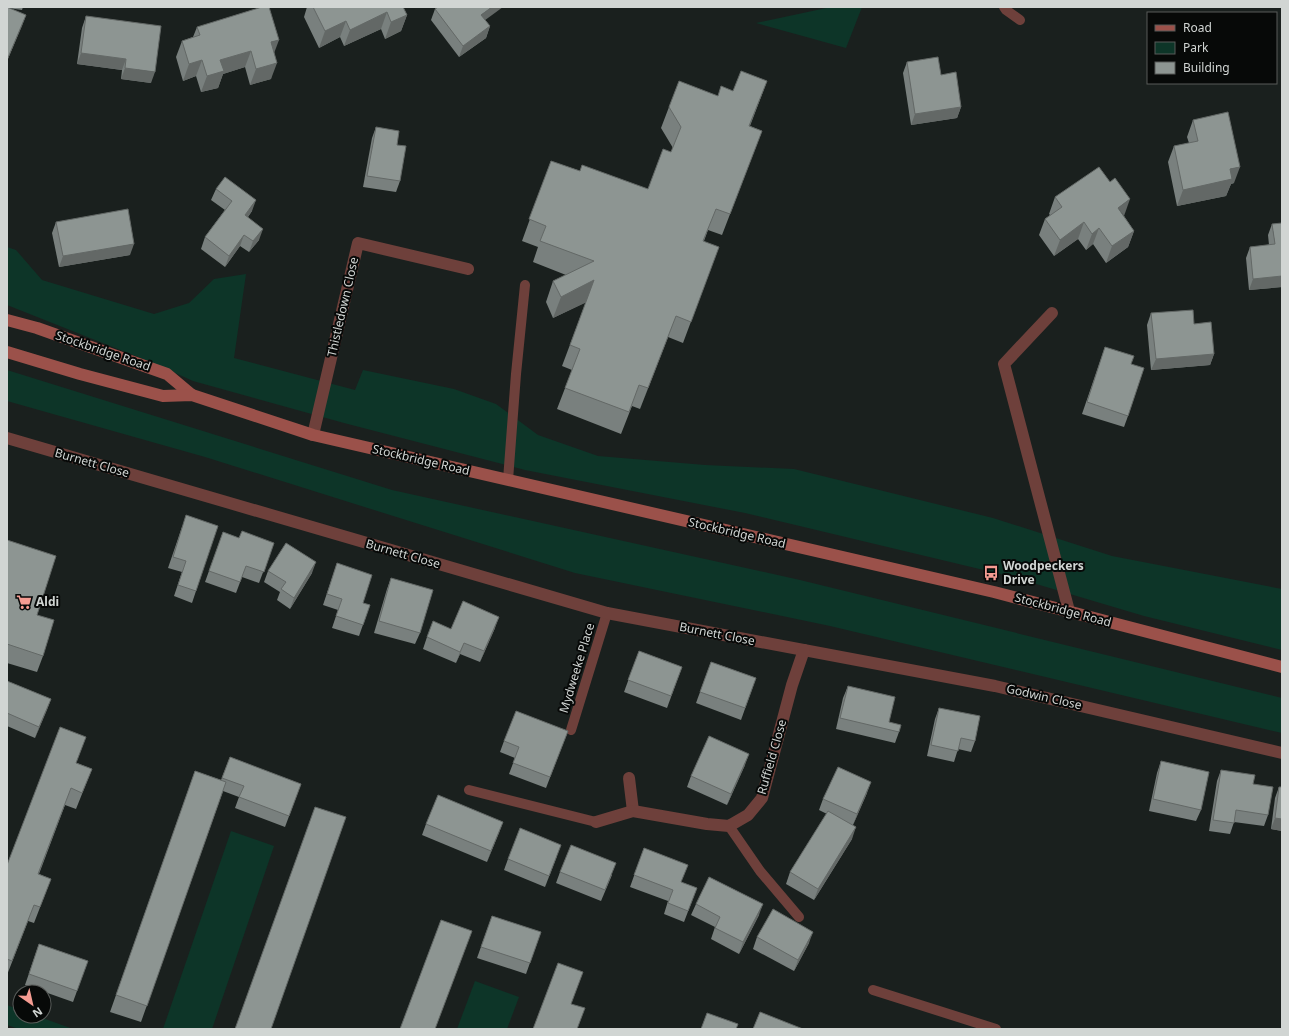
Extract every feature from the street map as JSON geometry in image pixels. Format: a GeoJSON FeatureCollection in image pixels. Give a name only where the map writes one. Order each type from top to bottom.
{"type":"FeatureCollection","features":[{"type":"Feature","properties":{"kind":"main road","name":"Stockbridge Road"},"geometry":{"type":"LineString","coordinates":[[7,320],[37,328],[167,374],[192,395]]}},
{"type":"Feature","properties":{"kind":"main road","name":"Stockbridge Road"},"geometry":{"type":"LineString","coordinates":[[7,352],[80,374],[163,396],[192,395],[313,435],[994,592],[1282,667]]}},
{"type":"Feature","properties":{"kind":"street","name":"Thistledown Close"},"geometry":{"type":"LineString","coordinates":[[313,435],[358,243],[468,269]]}},
{"type":"Feature","properties":{"kind":"street"},"geometry":{"type":"LineString","coordinates":[[1052,313],[1004,364],[1069,611]]}},
{"type":"Feature","properties":{"kind":"street","name":"Burnett Close"},"geometry":{"type":"LineString","coordinates":[[7,438],[607,613],[804,650]]}},
{"type":"Feature","properties":{"kind":"street","name":"Godwin Close"},"geometry":{"type":"LineString","coordinates":[[804,650],[995,686],[1282,753]]}},
{"type":"Feature","properties":{"kind":"street","name":"Ruffield Close"},"geometry":{"type":"LineString","coordinates":[[729,826],[748,815],[762,798],[792,685],[804,650]]}},
{"type":"Feature","properties":{"kind":"street"},"geometry":{"type":"LineString","coordinates":[[629,778],[633,811]]}},
{"type":"Feature","properties":{"kind":"street"},"geometry":{"type":"LineString","coordinates":[[596,822],[633,811],[707,824],[729,826]]}},
{"type":"Feature","properties":{"kind":"lane"},"geometry":{"type":"LineString","coordinates":[[1004,7],[1020,20]]}},
{"type":"Feature","properties":{"kind":"lane"},"geometry":{"type":"LineString","coordinates":[[508,480],[516,374],[525,285]]}},
{"type":"Feature","properties":{"kind":"lane","name":"Mydweeke Place"},"geometry":{"type":"LineString","coordinates":[[571,730],[607,613]]}},
{"type":"Feature","properties":{"kind":"lane"},"geometry":{"type":"LineString","coordinates":[[469,790],[596,822]]}},
{"type":"Feature","properties":{"kind":"lane"},"geometry":{"type":"LineString","coordinates":[[729,826],[760,871],[799,917]]}},
{"type":"Feature","properties":{"kind":"lane"},"geometry":{"type":"LineString","coordinates":[[873,990],[996,1029]]}},
{"type":"Feature","properties":{"kind":"green space"},"geometry":{"type":"Polygon","coordinates":[[[831,7],[862,7],[846,48],[756,23],[831,7]]]}},
{"type":"Feature","properties":{"kind":"green space"},"geometry":{"type":"Polygon","coordinates":[[[7,247],[16,250],[42,280],[154,314],[189,303],[214,279],[246,274],[234,358],[355,390],[363,370],[454,389],[496,404],[538,435],[598,456],[705,465],[794,469],[993,518],[1112,556],[1282,589],[1282,650],[1144,616],[1013,577],[745,513],[525,470],[344,423],[193,381],[153,363],[7,305],[7,247]]]}},
{"type":"Feature","properties":{"kind":"green space"},"geometry":{"type":"Polygon","coordinates":[[[7,370],[392,490],[800,580],[1282,698],[1282,733],[830,626],[575,573],[205,457],[7,401],[7,370]]]}},
{"type":"Feature","properties":{"kind":"green space"},"geometry":{"type":"Polygon","coordinates":[[[231,831],[274,846],[212,1029],[163,1029],[231,831]]]}},
{"type":"Feature","properties":{"kind":"green space"},"geometry":{"type":"Polygon","coordinates":[[[475,981],[519,997],[507,1029],[457,1029],[475,981]]]}},
{"type":"Feature","properties":{"kind":"green space"},"geometry":{"type":"Polygon","coordinates":[[[7,1005],[12,1007],[12,1024],[52,1024],[52,1021],[73,1029],[19,1029],[7,1025],[7,1005]]]}},
{"type":"Feature","properties":{"kind":"building"},"geometry":{"type":"Polygon","coordinates":[[[7,7],[26,15],[7,60],[7,7]]]}},
{"type":"Feature","properties":{"kind":"building"},"geometry":{"type":"Polygon","coordinates":[[[262,7],[269,7],[279,40],[271,42],[277,63],[256,69],[251,51],[220,60],[224,71],[207,76],[202,60],[189,64],[182,41],[200,35],[197,27],[262,7]]]}},
{"type":"Feature","properties":{"kind":"building"},"geometry":{"type":"Polygon","coordinates":[[[313,7],[403,7],[407,15],[391,22],[387,12],[350,30],[346,21],[325,31],[313,7]]]}},
{"type":"Feature","properties":{"kind":"building"},"geometry":{"type":"Polygon","coordinates":[[[438,7],[492,7],[481,15],[490,26],[463,46],[435,9],[438,7]]]}},
{"type":"Feature","properties":{"kind":"building"},"geometry":{"type":"Polygon","coordinates":[[[86,16],[161,26],[155,72],[125,68],[126,59],[81,53],[86,16]]]}},
{"type":"Feature","properties":{"kind":"building"},"geometry":{"type":"Polygon","coordinates":[[[938,57],[941,75],[956,72],[961,107],[915,114],[907,62],[938,57]]]}},
{"type":"Feature","properties":{"kind":"building"},"geometry":{"type":"Polygon","coordinates":[[[741,71],[767,81],[749,126],[762,131],[730,214],[716,209],[703,241],[719,247],[691,322],[676,316],[648,388],[639,385],[629,412],[565,388],[580,349],[570,345],[594,280],[561,297],[553,281],[594,261],[540,241],[546,226],[529,219],[551,161],[580,171],[582,165],[648,189],[663,149],[671,152],[681,127],[669,107],[679,81],[718,96],[721,86],[733,91],[741,71]]]}},
{"type":"Feature","properties":{"kind":"building"},"geometry":{"type":"Polygon","coordinates":[[[1228,112],[1240,167],[1230,169],[1232,179],[1183,190],[1174,146],[1198,141],[1193,120],[1228,112]]]}},
{"type":"Feature","properties":{"kind":"building"},"geometry":{"type":"Polygon","coordinates":[[[376,127],[399,131],[397,145],[406,146],[400,181],[367,176],[376,127]]]}},
{"type":"Feature","properties":{"kind":"building"},"geometry":{"type":"Polygon","coordinates":[[[1099,167],[1110,182],[1115,178],[1130,199],[1118,208],[1134,231],[1112,246],[1099,228],[1092,234],[1084,222],[1060,240],[1045,219],[1062,207],[1055,197],[1099,167]]]}},
{"type":"Feature","properties":{"kind":"building"},"geometry":{"type":"Polygon","coordinates":[[[225,177],[256,200],[245,215],[263,229],[253,241],[244,235],[229,256],[205,237],[232,201],[216,189],[225,177]]]}},
{"type":"Feature","properties":{"kind":"building"},"geometry":{"type":"Polygon","coordinates":[[[128,209],[134,244],[63,256],[56,222],[128,209]]]}},
{"type":"Feature","properties":{"kind":"building"},"geometry":{"type":"Polygon","coordinates":[[[1282,223],[1282,276],[1253,279],[1250,247],[1275,244],[1272,224],[1282,223]]]}},
{"type":"Feature","properties":{"kind":"building"},"geometry":{"type":"Polygon","coordinates":[[[1193,310],[1194,324],[1211,322],[1214,354],[1156,359],[1151,313],[1193,310]]]}},
{"type":"Feature","properties":{"kind":"building"},"geometry":{"type":"Polygon","coordinates":[[[1105,347],[1134,356],[1131,364],[1144,368],[1128,416],[1087,402],[1105,347]]]}},
{"type":"Feature","properties":{"kind":"building"},"geometry":{"type":"Polygon","coordinates":[[[186,515],[218,526],[196,591],[178,585],[186,561],[173,557],[186,515]]]}},
{"type":"Feature","properties":{"kind":"building"},"geometry":{"type":"Polygon","coordinates":[[[242,531],[274,543],[264,572],[246,566],[240,582],[209,571],[223,532],[239,538],[242,531]]]}},
{"type":"Feature","properties":{"kind":"building","name":"Aldi"},"geometry":{"type":"Polygon","coordinates":[[[7,540],[56,556],[37,615],[54,620],[43,656],[7,644],[7,540]]]}},
{"type":"Feature","properties":{"kind":"building"},"geometry":{"type":"Polygon","coordinates":[[[286,543],[316,562],[294,598],[281,589],[286,582],[268,571],[286,543]]]}},
{"type":"Feature","properties":{"kind":"building"},"geometry":{"type":"Polygon","coordinates":[[[337,563],[372,575],[363,603],[370,605],[363,625],[336,616],[342,599],[327,594],[337,563]]]}},
{"type":"Feature","properties":{"kind":"building"},"geometry":{"type":"Polygon","coordinates":[[[391,578],[433,590],[420,633],[379,621],[391,578]]]}},
{"type":"Feature","properties":{"kind":"building"},"geometry":{"type":"Polygon","coordinates":[[[463,601],[499,617],[484,651],[464,643],[460,652],[427,637],[433,621],[451,629],[463,601]]]}},
{"type":"Feature","properties":{"kind":"building"},"geometry":{"type":"Polygon","coordinates":[[[639,651],[682,667],[671,696],[628,680],[639,651]]]}},
{"type":"Feature","properties":{"kind":"building"},"geometry":{"type":"Polygon","coordinates":[[[711,662],[756,678],[745,708],[700,692],[711,662]]]}},
{"type":"Feature","properties":{"kind":"building"},"geometry":{"type":"Polygon","coordinates":[[[7,681],[51,699],[39,727],[7,713],[7,681]]]}},
{"type":"Feature","properties":{"kind":"building"},"geometry":{"type":"Polygon","coordinates":[[[848,686],[895,697],[889,722],[901,725],[899,732],[840,718],[848,686]]]}},
{"type":"Feature","properties":{"kind":"building"},"geometry":{"type":"Polygon","coordinates":[[[939,708],[980,716],[975,741],[961,738],[958,751],[931,745],[939,708]]]}},
{"type":"Feature","properties":{"kind":"building"},"geometry":{"type":"Polygon","coordinates":[[[516,711],[568,731],[550,777],[513,763],[519,747],[504,741],[516,711]]]}},
{"type":"Feature","properties":{"kind":"building"},"geometry":{"type":"Polygon","coordinates":[[[60,727],[86,737],[76,763],[92,769],[82,793],[71,788],[38,874],[51,879],[40,907],[34,905],[12,961],[7,959],[7,865],[60,727]]]}},
{"type":"Feature","properties":{"kind":"building"},"geometry":{"type":"Polygon","coordinates":[[[709,736],[749,754],[731,794],[691,776],[709,736]]]}},
{"type":"Feature","properties":{"kind":"building"},"geometry":{"type":"Polygon","coordinates":[[[230,757],[301,784],[289,816],[239,797],[244,786],[222,778],[230,757]]]}},
{"type":"Feature","properties":{"kind":"building"},"geometry":{"type":"Polygon","coordinates":[[[1161,761],[1209,772],[1201,810],[1153,799],[1161,761]]]}},
{"type":"Feature","properties":{"kind":"building"},"geometry":{"type":"Polygon","coordinates":[[[838,767],[871,782],[857,814],[823,799],[838,767]]]}},
{"type":"Feature","properties":{"kind":"building"},"geometry":{"type":"Polygon","coordinates":[[[1221,770],[1255,775],[1253,784],[1273,787],[1268,815],[1236,810],[1234,823],[1213,820],[1221,770]]]}},
{"type":"Feature","properties":{"kind":"building"},"geometry":{"type":"Polygon","coordinates":[[[195,771],[226,782],[147,1006],[116,995],[195,771]]]}},
{"type":"Feature","properties":{"kind":"building"},"geometry":{"type":"Polygon","coordinates":[[[1279,787],[1282,787],[1282,819],[1275,818],[1279,787]]]}},
{"type":"Feature","properties":{"kind":"building"},"geometry":{"type":"Polygon","coordinates":[[[438,795],[503,822],[491,851],[426,824],[438,795]]]}},
{"type":"Feature","properties":{"kind":"building"},"geometry":{"type":"Polygon","coordinates":[[[315,807],[346,817],[271,1029],[235,1029],[315,807]]]}},
{"type":"Feature","properties":{"kind":"building"},"geometry":{"type":"Polygon","coordinates":[[[828,811],[856,827],[818,889],[790,872],[828,811]]]}},
{"type":"Feature","properties":{"kind":"building"},"geometry":{"type":"Polygon","coordinates":[[[520,828],[561,845],[549,876],[508,859],[520,828]]]}},
{"type":"Feature","properties":{"kind":"building"},"geometry":{"type":"Polygon","coordinates":[[[571,845],[616,863],[605,890],[560,872],[571,845]]]}},
{"type":"Feature","properties":{"kind":"building"},"geometry":{"type":"Polygon","coordinates":[[[644,848],[688,865],[681,882],[697,888],[688,911],[668,903],[673,890],[634,875],[644,848]]]}},
{"type":"Feature","properties":{"kind":"building"},"geometry":{"type":"Polygon","coordinates":[[[709,877],[763,904],[743,942],[715,928],[720,917],[696,904],[709,877]]]}},
{"type":"Feature","properties":{"kind":"building"},"geometry":{"type":"Polygon","coordinates":[[[773,909],[813,932],[798,960],[757,937],[773,909]]]}},
{"type":"Feature","properties":{"kind":"building"},"geometry":{"type":"Polygon","coordinates":[[[492,916],[541,932],[530,963],[481,947],[492,916]]]}},
{"type":"Feature","properties":{"kind":"building"},"geometry":{"type":"Polygon","coordinates":[[[441,920],[472,931],[435,1029],[400,1029],[441,920]]]}},
{"type":"Feature","properties":{"kind":"building"},"geometry":{"type":"Polygon","coordinates":[[[39,944],[88,961],[77,991],[29,974],[39,944]]]}},
{"type":"Feature","properties":{"kind":"building"},"geometry":{"type":"Polygon","coordinates":[[[558,963],[583,972],[571,1004],[585,1008],[577,1029],[533,1029],[558,963]]]}},
{"type":"Feature","properties":{"kind":"building"},"geometry":{"type":"Polygon","coordinates":[[[760,1012],[803,1029],[753,1029],[760,1012]]]}},
{"type":"Feature","properties":{"kind":"building"},"geometry":{"type":"Polygon","coordinates":[[[707,1013],[738,1024],[736,1029],[701,1029],[707,1013]]]}},
{"type":"Feature","properties":{"kind":"place","name":"Woodpeckers Drive"},"geometry":{"type":"Point","coordinates":[991,573]}},
{"type":"Feature","properties":{"kind":"place","name":"Aldi"},"geometry":{"type":"Point","coordinates":[24,602]}}]}
